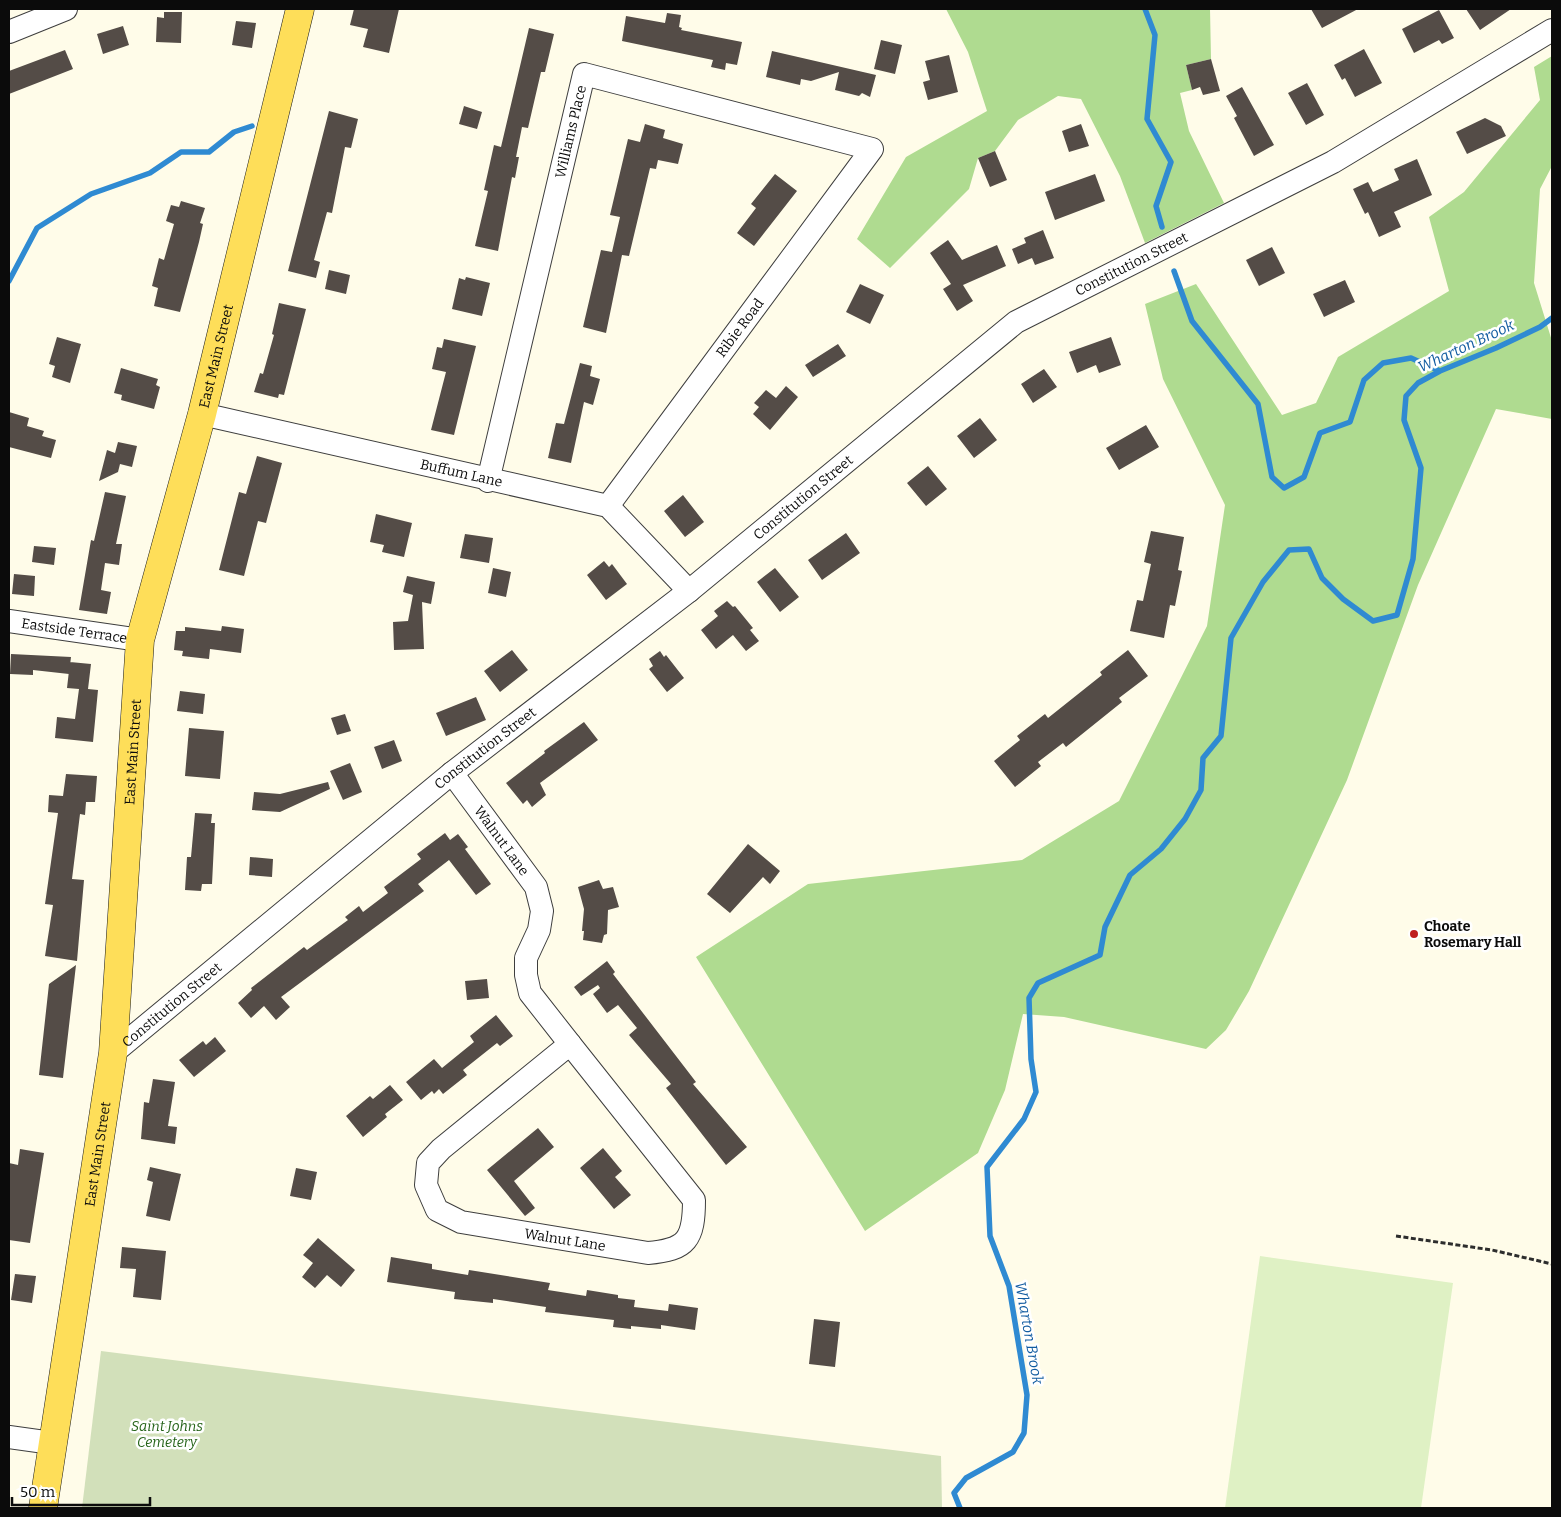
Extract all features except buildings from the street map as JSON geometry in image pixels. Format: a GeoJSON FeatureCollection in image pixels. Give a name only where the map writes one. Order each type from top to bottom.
{"type":"FeatureCollection","features":[{"type":"Feature","properties":{"kind":"main road","name":"East Main Street"},"geometry":{"type":"LineString","coordinates":[[43,1508],[113,1053],[140,640],[202,414],[300,9]]}},
{"type":"Feature","properties":{"kind":"street"},"geometry":{"type":"LineString","coordinates":[[9,32],[66,9]]}},
{"type":"Feature","properties":{"kind":"street","name":"Constitution Street"},"geometry":{"type":"LineString","coordinates":[[113,1053],[452,773],[689,591],[1016,322],[1333,162],[1552,30]]}},
{"type":"Feature","properties":{"kind":"street","name":"Williams Place"},"geometry":{"type":"LineString","coordinates":[[488,481],[584,74],[872,149]]}},
{"type":"Feature","properties":{"kind":"street","name":"Ribie Road"},"geometry":{"type":"LineString","coordinates":[[608,506],[872,149]]}},
{"type":"Feature","properties":{"kind":"street","name":"Buffum Lane"},"geometry":{"type":"LineString","coordinates":[[202,414],[488,481],[608,506]]}},
{"type":"Feature","properties":{"kind":"street"},"geometry":{"type":"LineString","coordinates":[[608,506],[689,591]]}},
{"type":"Feature","properties":{"kind":"street","name":"Eastside Terrace"},"geometry":{"type":"LineString","coordinates":[[9,621],[140,640]]}},
{"type":"Feature","properties":{"kind":"street","name":"Walnut Lane"},"geometry":{"type":"LineString","coordinates":[[452,773],[536,887],[542,910],[539,930],[526,958],[526,975],[530,993],[694,1200],[694,1224],[684,1242],[671,1251],[648,1253],[460,1222],[437,1210],[426,1185],[428,1163],[441,1149],[570,1044]]}},
{"type":"Feature","properties":{"kind":"street"},"geometry":{"type":"LineString","coordinates":[[9,1437],[52,1443]]}},
{"type":"Feature","properties":{"kind":"path"},"geometry":{"type":"LineString","coordinates":[[1396,1236],[1492,1250],[1552,1264]]}},
{"type":"Feature","properties":{"kind":"green space"},"geometry":{"type":"Polygon","coordinates":[[[946,9],[1210,9],[1211,59],[1186,65],[1192,90],[1180,93],[1189,131],[1224,203],[1145,243],[1120,176],[1081,99],[1058,96],[1018,120],[995,151],[978,158],[969,189],[890,268],[857,239],[906,157],[987,111],[968,52],[946,9]]]}},
{"type":"Feature","properties":{"kind":"green space"},"geometry":{"type":"Polygon","coordinates":[[[1552,56],[1552,166],[1540,189],[1534,283],[1552,341],[1552,419],[1496,409],[1418,585],[1347,780],[1249,991],[1226,1030],[1206,1049],[1064,1017],[1023,1014],[1005,1090],[978,1153],[865,1231],[696,957],[808,884],[1022,860],[1119,801],[1207,626],[1225,505],[1163,379],[1145,304],[1196,284],[1282,415],[1316,403],[1338,357],[1449,291],[1429,217],[1464,192],[1540,100],[1534,67],[1552,56]]]}},
{"type":"Feature","properties":{"kind":"green space"},"geometry":{"type":"Polygon","coordinates":[[[1260,1256],[1453,1283],[1421,1508],[1225,1508],[1260,1256]]]}},
{"type":"Feature","properties":{"kind":"green space","name":"Saint Johns Cemetery"},"geometry":{"type":"Polygon","coordinates":[[[101,1351],[941,1456],[942,1508],[82,1508],[101,1351]]]}},
{"type":"Feature","properties":{"kind":"waterway"},"geometry":{"type":"LineString","coordinates":[[1145,9],[1155,35],[1147,119],[1171,162],[1156,206],[1162,227]]}},
{"type":"Feature","properties":{"kind":"waterway"},"geometry":{"type":"LineString","coordinates":[[9,281],[37,228],[91,194],[150,173],[181,152],[209,152],[234,132],[252,126]]}},
{"type":"Feature","properties":{"kind":"waterway"},"geometry":{"type":"LineString","coordinates":[[1174,271],[1192,321],[1258,404],[1272,477],[1284,488],[1304,477],[1320,433],[1350,422],[1364,380],[1383,363],[1411,358],[1440,371]]}},
{"type":"Feature","properties":{"kind":"waterway","name":"Wharton Brook"},"geometry":{"type":"LineString","coordinates":[[960,1508],[954,1493],[966,1478],[1013,1452],[1024,1433],[1027,1395],[1009,1286],[990,1236],[987,1167],[1024,1119],[1036,1092],[1031,1059],[1029,998],[1038,983],[1100,955],[1105,927],[1130,875],[1161,849],[1185,819],[1201,790],[1203,758],[1221,736],[1231,638],[1263,582],[1289,550],[1309,549],[1322,578],[1343,599],[1373,621],[1397,615],[1413,559],[1421,468],[1404,420],[1406,396],[1418,383],[1440,371],[1496,348],[1540,327],[1552,318]]}},
{"type":"Feature","properties":{"kind":"place","name":"Choate Rosemary Hall"},"geometry":{"type":"Point","coordinates":[1414,934]}}]}
